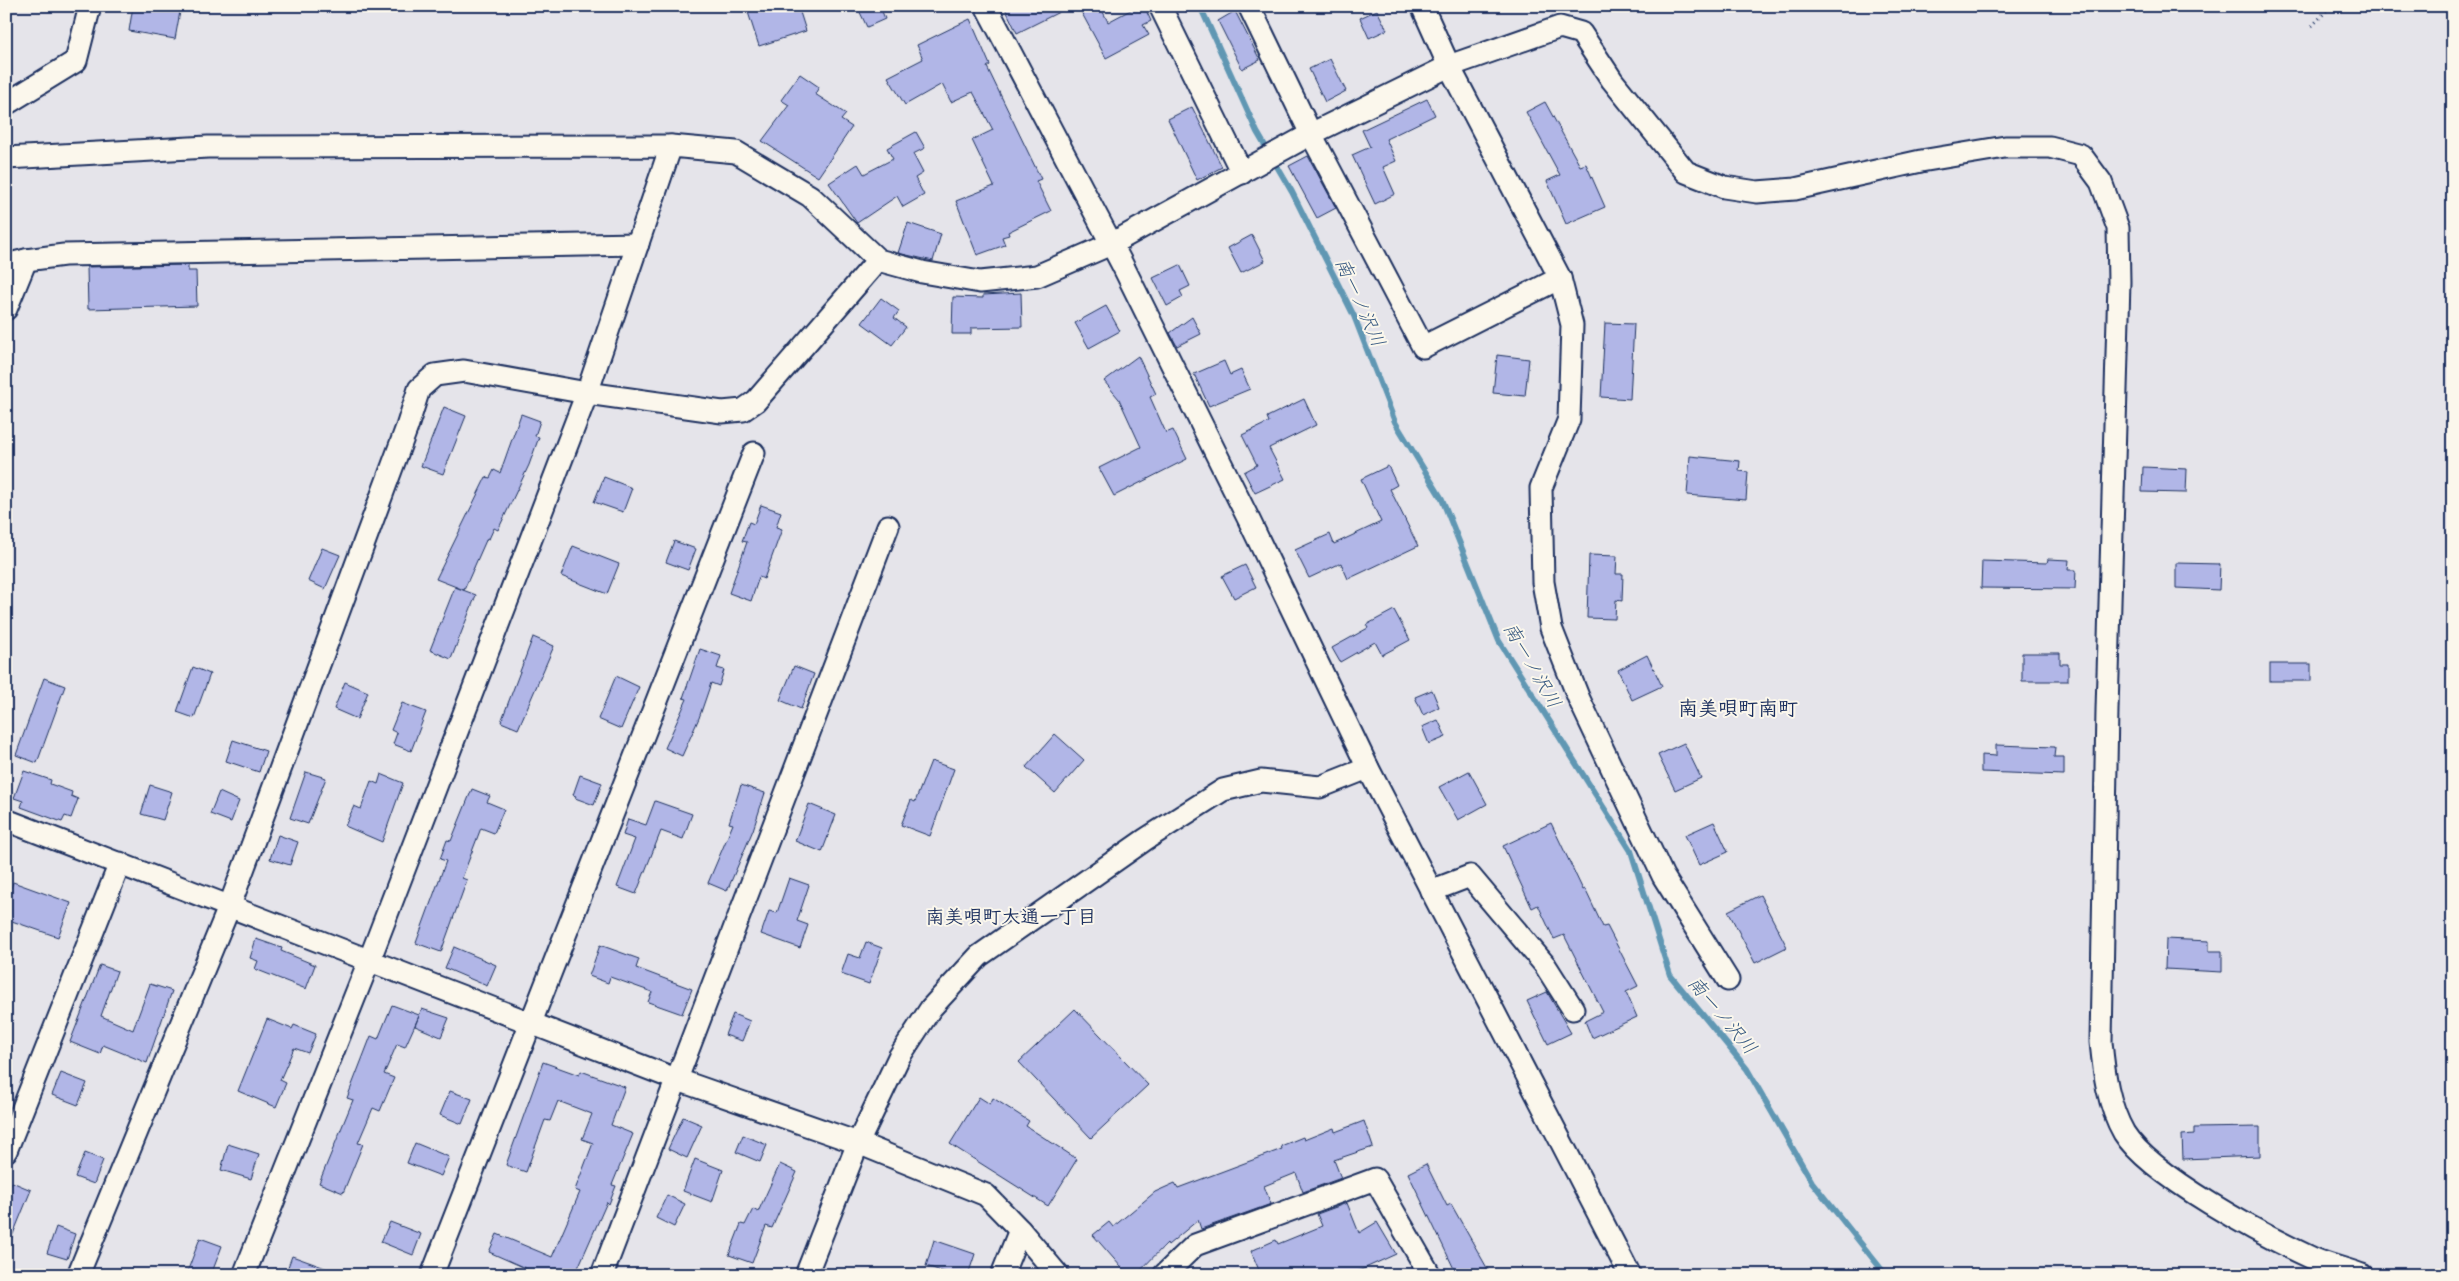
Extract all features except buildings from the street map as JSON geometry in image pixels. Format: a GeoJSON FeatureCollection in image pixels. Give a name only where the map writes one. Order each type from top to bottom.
{"type":"FeatureCollection","features":[{"type":"Feature","properties":{"kind":"street"},"geometry":{"type":"LineString","coordinates":[[6,104],[76,61],[90,6]]}},
{"type":"Feature","properties":{"kind":"street"},"geometry":{"type":"LineString","coordinates":[[986,6],[1111,244],[1249,520],[1368,768],[1630,1275]]}},
{"type":"Feature","properties":{"kind":"street"},"geometry":{"type":"LineString","coordinates":[[1160,6],[1248,169]]}},
{"type":"Feature","properties":{"kind":"street"},"geometry":{"type":"LineString","coordinates":[[1249,6],[1311,134],[1423,347],[1560,278]]}},
{"type":"Feature","properties":{"kind":"street"},"geometry":{"type":"LineString","coordinates":[[1422,6],[1449,66],[1560,278],[1572,325],[1569,418],[1541,488],[1543,582],[1551,628],[1579,699],[1663,876],[1728,980]]}},
{"type":"Feature","properties":{"kind":"street"},"geometry":{"type":"LineString","coordinates":[[6,158],[208,147],[671,146],[736,152],[810,196],[878,260],[922,272],[980,282],[1037,276],[1111,244],[1311,134],[1449,66],[1560,27],[1581,33],[1612,80],[1686,172],[1724,187],[1757,192],[1796,189],[1921,161],[2005,147],[2050,147],[2081,155],[2101,182],[2118,228],[2120,282],[2107,710],[2101,1022],[2106,1087],[2124,1131],[2138,1151],[2178,1182],[2250,1227],[2314,1259],[2362,1275]]}},
{"type":"Feature","properties":{"kind":"street"},"geometry":{"type":"LineString","coordinates":[[244,1275],[369,961],[587,393],[671,146]]}},
{"type":"Feature","properties":{"kind":"street"},"geometry":{"type":"LineString","coordinates":[[6,309],[16,262],[64,255],[638,244]]}},
{"type":"Feature","properties":{"kind":"street"},"geometry":{"type":"LineString","coordinates":[[78,1275],[230,905],[407,427],[419,389],[435,375],[464,371],[587,393],[722,412],[743,410],[756,401],[878,260]]}},
{"type":"Feature","properties":{"kind":"street"},"geometry":{"type":"LineString","coordinates":[[432,1275],[754,452]]}},
{"type":"Feature","properties":{"kind":"street"},"geometry":{"type":"LineString","coordinates":[[602,1275],[888,526]]}},
{"type":"Feature","properties":{"kind":"street"},"geometry":{"type":"LineString","coordinates":[[806,1275],[858,1143],[899,1057],[931,1008],[980,956],[1146,839],[1223,790],[1261,782],[1320,787],[1368,768]]}},
{"type":"Feature","properties":{"kind":"street"},"geometry":{"type":"LineString","coordinates":[[6,820],[230,905],[369,961],[678,1080],[858,1143],[986,1195],[1020,1230],[1058,1275]]}},
{"type":"Feature","properties":{"kind":"street"},"geometry":{"type":"LineString","coordinates":[[6,1150],[120,863]]}},
{"type":"Feature","properties":{"kind":"street"},"geometry":{"type":"LineString","coordinates":[[1431,890],[1470,876],[1545,965],[1573,1009]]}},
{"type":"Feature","properties":{"kind":"street"},"geometry":{"type":"LineString","coordinates":[[1164,1275],[1195,1245],[1375,1180],[1430,1275]]}},
{"type":"Feature","properties":{"kind":"street"},"geometry":{"type":"LineString","coordinates":[[1002,1275],[1020,1230]]}},
{"type":"Feature","properties":{"kind":"path"},"geometry":{"type":"LineString","coordinates":[[2312,26],[2331,6]]}},
{"type":"Feature","properties":{"kind":"waterway","name":"南一ノ沢川"},"geometry":{"type":"LineString","coordinates":[[1200,6],[1257,132],[1292,192],[1354,316],[1395,422],[1442,499],[1499,641],[1631,851],[1670,975],[1747,1069],[1812,1182],[1886,1275]]}},
{"type":"Feature","properties":{"kind":"district","name":"南美唄町南町"},"geometry":{"type":"Point","coordinates":[1738,707]}},
{"type":"Feature","properties":{"kind":"district","name":"南美唄町大通一丁目"},"geometry":{"type":"Point","coordinates":[1011,916]}}]}
